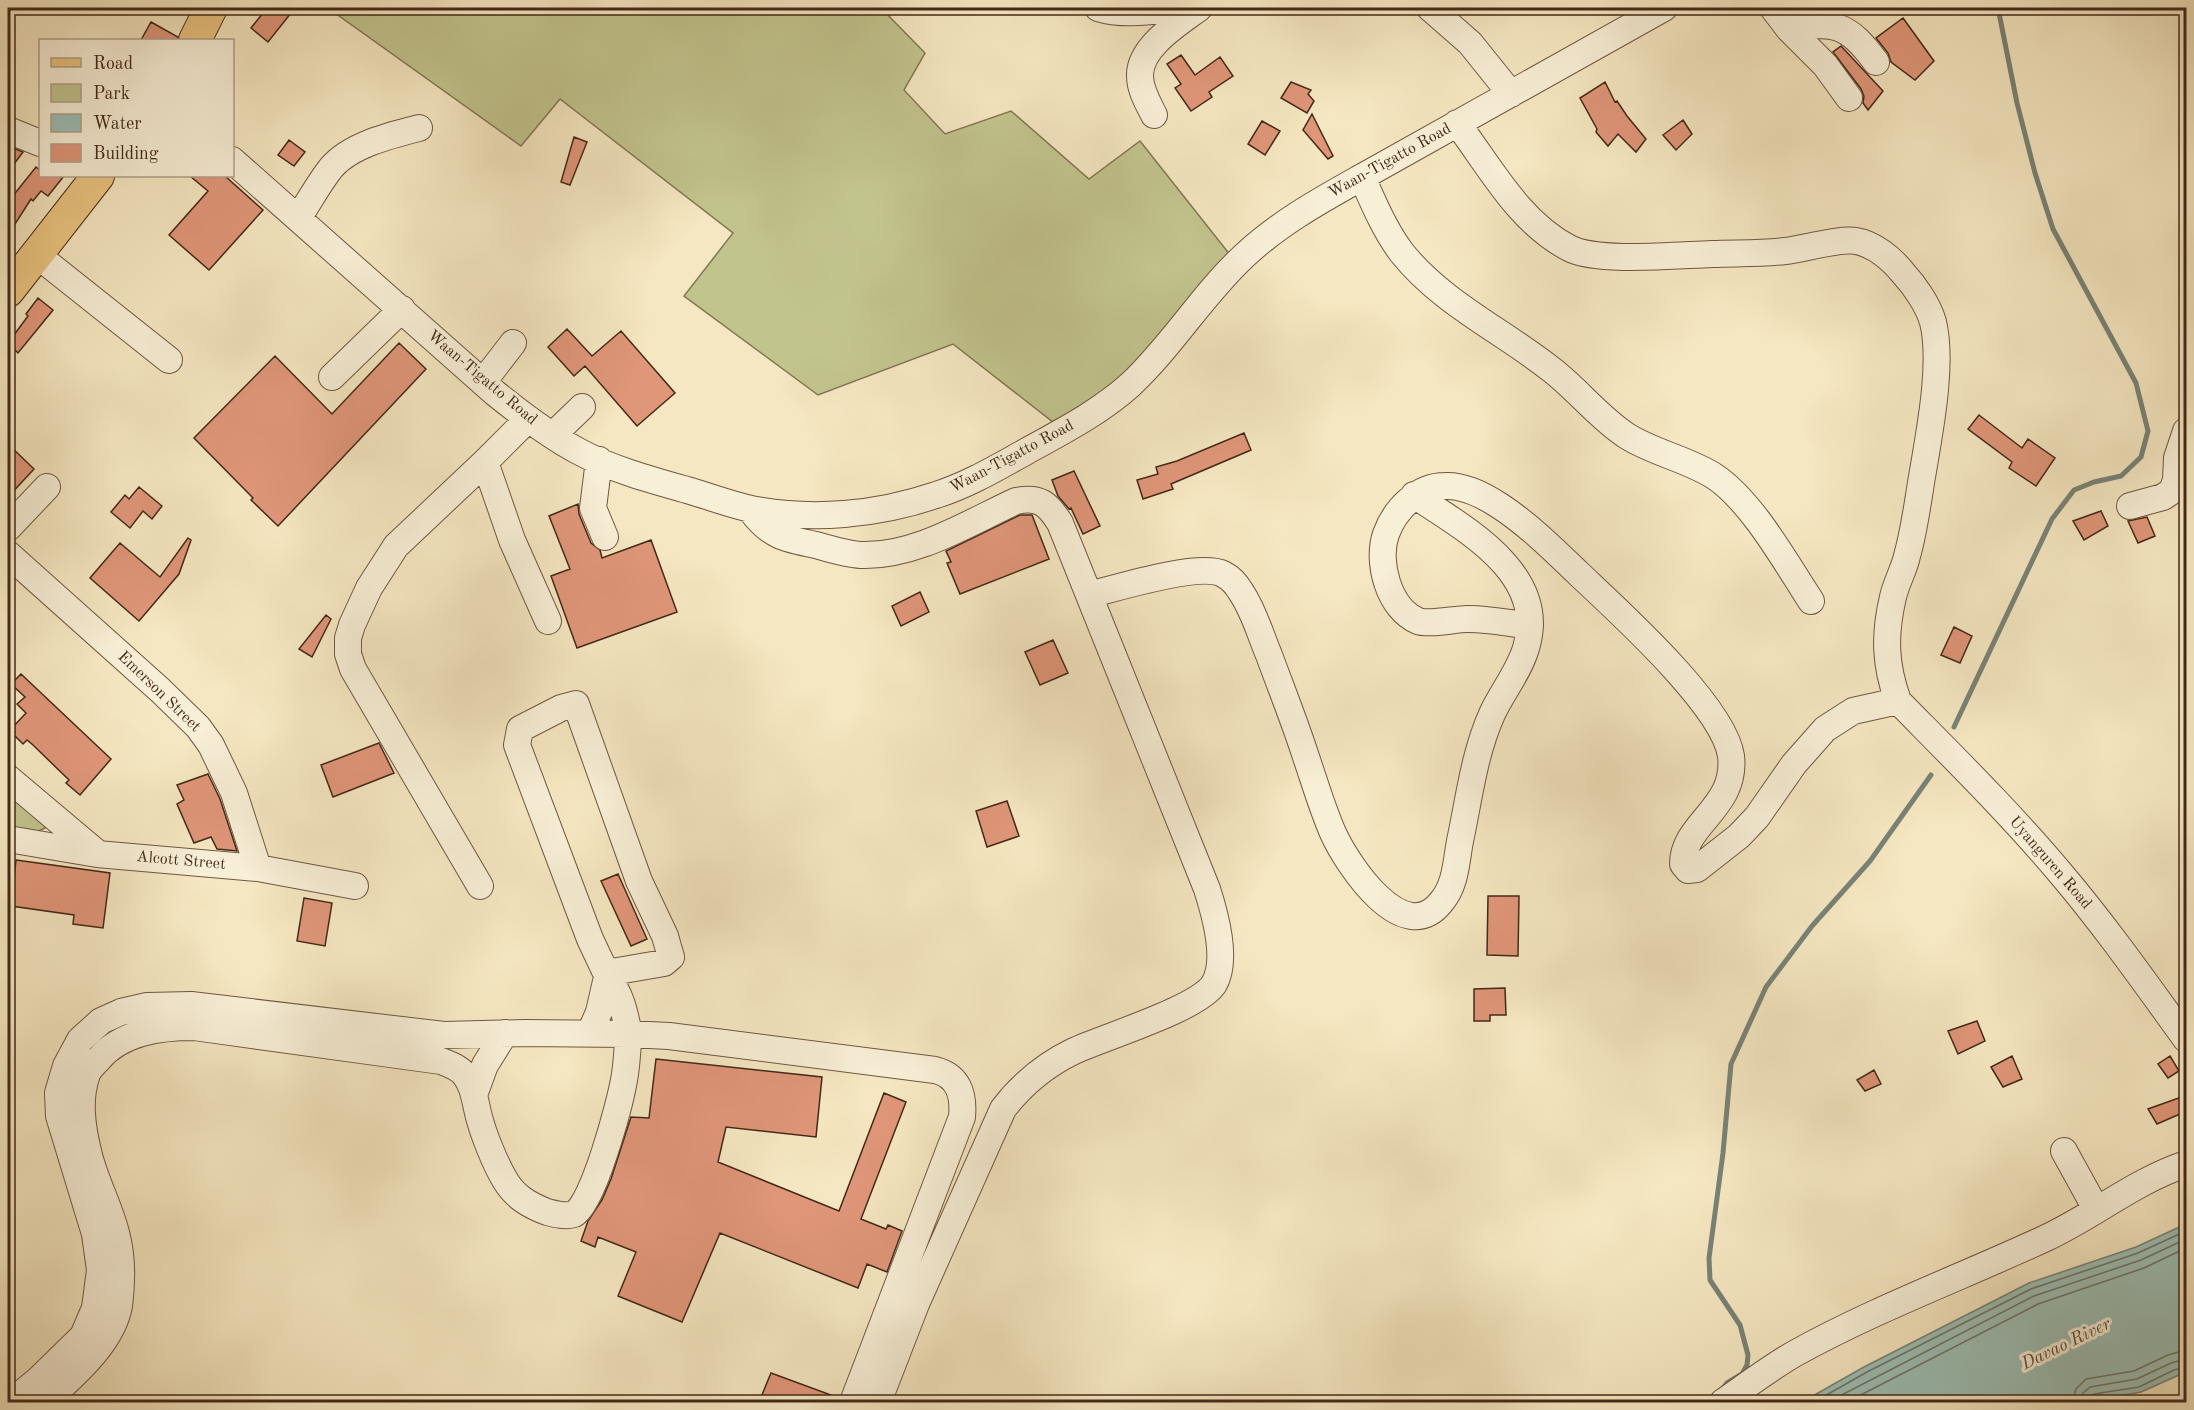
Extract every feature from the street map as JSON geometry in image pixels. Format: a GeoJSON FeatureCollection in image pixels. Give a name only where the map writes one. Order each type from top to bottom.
{"type":"FeatureCollection","features":[{"type":"Feature","properties":{"kind":"main road"},"geometry":{"type":"LineString","coordinates":[[196,39],[211,8]]}},
{"type":"Feature","properties":{"kind":"main road"},"geometry":{"type":"LineString","coordinates":[[8,291],[97,177]]}},
{"type":"Feature","properties":{"kind":"street"},"geometry":{"type":"LineString","coordinates":[[1098,8],[1110,12],[1178,8]]}},
{"type":"Feature","properties":{"kind":"street"},"geometry":{"type":"LineString","coordinates":[[1154,115],[1142,90],[1139,74],[1143,60],[1157,41],[1199,8]]}},
{"type":"Feature","properties":{"kind":"street"},"geometry":{"type":"LineString","coordinates":[[1430,8],[1470,43],[1511,94]]}},
{"type":"Feature","properties":{"kind":"street"},"geometry":{"type":"LineString","coordinates":[[1773,8],[1789,29],[1825,65],[1849,98]]}},
{"type":"Feature","properties":{"kind":"street","name":"Waan-Tigatto Road"},"geometry":{"type":"LineString","coordinates":[[234,162],[483,382],[528,419],[578,451],[661,483],[750,508],[803,514],[832,515],[864,512],[937,495],[995,468],[1086,417],[1131,384],[1244,256],[1275,230],[1317,202],[1511,94],[1651,11]]}},
{"type":"Feature","properties":{"kind":"street"},"geometry":{"type":"LineString","coordinates":[[1789,29],[1822,25],[1838,27],[1854,35],[1876,62]]}},
{"type":"Feature","properties":{"kind":"street"},"geometry":{"type":"LineString","coordinates":[[1457,123],[1521,211],[1543,231],[1570,249],[1599,256],[1781,252],[1854,240],[1868,244],[1886,256],[1903,272],[1921,298],[1932,321],[1934,339],[1932,414],[1907,558],[1893,596],[1887,628],[1886,659],[1898,701],[1853,711],[1825,729],[1794,764],[1757,817],[1738,836],[1697,869],[1689,870],[1683,864],[1683,852],[1723,798],[1731,776],[1731,754],[1720,728],[1698,696],[1657,649],[1614,607],[1533,531],[1500,506],[1471,491],[1447,485],[1429,488],[1414,495],[1397,515],[1386,535],[1383,566],[1388,589],[1402,611],[1420,622],[1467,619],[1530,626]]}},
{"type":"Feature","properties":{"kind":"street"},"geometry":{"type":"LineString","coordinates":[[298,218],[332,166],[375,140],[419,128]]}},
{"type":"Feature","properties":{"kind":"street"},"geometry":{"type":"LineString","coordinates":[[8,130],[39,143]]}},
{"type":"Feature","properties":{"kind":"street"},"geometry":{"type":"LineString","coordinates":[[1362,177],[1396,244],[1420,273],[1443,293],[1554,371],[1625,435],[1652,450],[1714,476],[1741,501],[1772,541],[1811,601]]}},
{"type":"Feature","properties":{"kind":"street"},"geometry":{"type":"LineString","coordinates":[[37,255],[169,360]]}},
{"type":"Feature","properties":{"kind":"street"},"geometry":{"type":"LineString","coordinates":[[332,377],[402,309]]}},
{"type":"Feature","properties":{"kind":"street"},"geometry":{"type":"LineString","coordinates":[[483,382],[513,344]]}},
{"type":"Feature","properties":{"kind":"street"},"geometry":{"type":"LineString","coordinates":[[553,435],[582,407]]}},
{"type":"Feature","properties":{"kind":"street"},"geometry":{"type":"LineString","coordinates":[[480,886],[353,669],[348,654],[348,638],[369,588],[396,546],[528,419]]}},
{"type":"Feature","properties":{"kind":"street"},"geometry":{"type":"LineString","coordinates":[[2130,506],[2163,497],[2172,492],[2176,480],[2177,458],[2187,431]]}},
{"type":"Feature","properties":{"kind":"street"},"geometry":{"type":"LineString","coordinates":[[599,460],[593,508],[605,537]]}},
{"type":"Feature","properties":{"kind":"street"},"geometry":{"type":"LineString","coordinates":[[485,462],[512,540],[548,621]]}},
{"type":"Feature","properties":{"kind":"street"},"geometry":{"type":"LineString","coordinates":[[8,528],[47,487]]}},
{"type":"Feature","properties":{"kind":"street"},"geometry":{"type":"LineString","coordinates":[[1089,595],[1192,572],[1211,570],[1231,579],[1250,607],[1290,710],[1333,833],[1355,872],[1382,902],[1401,914],[1415,916],[1428,913],[1442,903],[1454,880],[1476,766],[1486,727],[1526,649],[1530,626],[1526,602],[1520,585],[1501,558],[1469,531],[1414,495]]}},
{"type":"Feature","properties":{"kind":"street"},"geometry":{"type":"LineString","coordinates":[[750,508],[771,532],[789,540],[858,555],[877,555],[906,549],[936,538],[1016,501],[1029,498],[1041,502],[1056,517],[1089,595],[1207,889],[1220,937],[1219,961],[1214,983],[1202,996],[1181,1008],[1073,1052],[1041,1070],[1018,1090],[1004,1109],[926,1282],[878,1402]]}},
{"type":"Feature","properties":{"kind":"street","name":"Emerson Street"},"geometry":{"type":"LineString","coordinates":[[8,554],[198,727],[211,745],[234,793],[258,868]]}},
{"type":"Feature","properties":{"kind":"street","name":"Uyanguren Road"},"geometry":{"type":"LineString","coordinates":[[1898,701],[2015,821],[2062,875],[2101,923],[2187,1039]]}},
{"type":"Feature","properties":{"kind":"street"},"geometry":{"type":"LineString","coordinates":[[28,1400],[77,1373],[105,1339],[119,1307],[121,1269],[117,1234],[88,1151],[81,1104],[88,1072],[103,1054],[120,1042],[147,1031],[194,1027],[441,1061],[453,1065],[463,1073],[470,1084],[480,1119],[500,1169],[514,1192],[523,1201],[542,1210],[563,1215],[573,1215],[584,1206],[597,1177],[624,1079],[629,1034],[625,1012],[616,987],[606,975],[590,939],[517,745],[520,729],[561,708],[576,704],[639,880],[665,936],[671,957],[664,963],[606,975]]}},
{"type":"Feature","properties":{"kind":"street"},"geometry":{"type":"LineString","coordinates":[[8,778],[97,854]]}},
{"type":"Feature","properties":{"kind":"street","name":"Alcott Street"},"geometry":{"type":"LineString","coordinates":[[8,839],[97,854],[258,868],[355,886]]}},
{"type":"Feature","properties":{"kind":"street"},"geometry":{"type":"LineString","coordinates":[[590,1033],[599,1012],[606,975]]}},
{"type":"Feature","properties":{"kind":"street"},"geometry":{"type":"LineString","coordinates":[[28,1400],[38,1380],[83,1336],[95,1308],[100,1270],[94,1234],[59,1116],[58,1093],[66,1066],[80,1040],[101,1021],[121,1011],[147,1006],[192,1005],[444,1035],[590,1033],[669,1036],[944,1072],[953,1078],[960,1089],[963,1102],[962,1117],[853,1402]]}},
{"type":"Feature","properties":{"kind":"street"},"geometry":{"type":"LineString","coordinates":[[474,1095],[485,1065],[505,1033]]}},
{"type":"Feature","properties":{"kind":"street"},"geometry":{"type":"LineString","coordinates":[[441,1061],[444,1035]]}},
{"type":"Feature","properties":{"kind":"street"},"geometry":{"type":"LineString","coordinates":[[2064,1151],[2096,1209]]}},
{"type":"Feature","properties":{"kind":"street"},"geometry":{"type":"LineString","coordinates":[[1723,1402],[1793,1355],[1864,1318],[2048,1237],[2156,1175],[2187,1164]]}},
{"type":"Feature","properties":{"kind":"green space"},"geometry":{"type":"Polygon","coordinates":[[[328,8],[881,8],[925,53],[904,90],[945,134],[1011,111],[1089,179],[1140,141],[1231,256],[1103,396],[1053,422],[953,344],[818,395],[684,296],[733,233],[560,99],[521,146],[328,8]]]}},
{"type":"Feature","properties":{"kind":"green space"},"geometry":{"type":"Polygon","coordinates":[[[8,786],[45,821],[45,828],[30,835],[8,833],[8,786]]]}},
{"type":"Feature","properties":{"kind":"water","name":"Davao River"},"geometry":{"type":"Polygon","coordinates":[[[2186,1224],[2186,1372],[2141,1392],[2086,1402],[1802,1402],[1864,1367],[2029,1283],[2136,1247],[2186,1224]]]}},
{"type":"Feature","properties":{"kind":"building"},"geometry":{"type":"Polygon","coordinates":[[[267,8],[295,8],[268,42],[251,28],[267,8]]]}},
{"type":"Feature","properties":{"kind":"building"},"geometry":{"type":"Polygon","coordinates":[[[1903,18],[1934,61],[1915,80],[1891,62],[1888,53],[1876,38],[1903,18]]]}},
{"type":"Feature","properties":{"kind":"building"},"geometry":{"type":"Polygon","coordinates":[[[151,22],[178,37],[177,39],[142,39],[151,22]]]}},
{"type":"Feature","properties":{"kind":"building"},"geometry":{"type":"Polygon","coordinates":[[[1841,46],[1883,91],[1868,110],[1863,103],[1864,96],[1861,89],[1833,52],[1841,46]]]}},
{"type":"Feature","properties":{"kind":"building"},"geometry":{"type":"Polygon","coordinates":[[[1181,55],[1195,75],[1220,57],[1233,76],[1209,92],[1212,97],[1191,111],[1175,88],[1181,84],[1167,64],[1181,55]]]}},
{"type":"Feature","properties":{"kind":"building"},"geometry":{"type":"Polygon","coordinates":[[[1291,82],[1311,90],[1308,94],[1314,101],[1307,113],[1281,98],[1291,82]]]}},
{"type":"Feature","properties":{"kind":"building"},"geometry":{"type":"Polygon","coordinates":[[[1605,82],[1615,102],[1617,101],[1646,139],[1636,152],[1618,134],[1608,146],[1596,132],[1597,129],[1580,98],[1605,82]]]}},
{"type":"Feature","properties":{"kind":"building"},"geometry":{"type":"Polygon","coordinates":[[[1312,114],[1333,156],[1328,159],[1303,130],[1312,114]]]}},
{"type":"Feature","properties":{"kind":"building"},"geometry":{"type":"Polygon","coordinates":[[[1683,120],[1692,134],[1676,150],[1663,135],[1683,120]]]}},
{"type":"Feature","properties":{"kind":"building"},"geometry":{"type":"Polygon","coordinates":[[[1262,121],[1280,131],[1265,155],[1248,144],[1262,121]]]}},
{"type":"Feature","properties":{"kind":"building"},"geometry":{"type":"Polygon","coordinates":[[[574,137],[587,142],[570,185],[561,182],[574,137]]]}},
{"type":"Feature","properties":{"kind":"building"},"geometry":{"type":"Polygon","coordinates":[[[289,140],[305,152],[294,166],[278,155],[289,140]]]}},
{"type":"Feature","properties":{"kind":"building"},"geometry":{"type":"Polygon","coordinates":[[[8,146],[23,152],[8,172],[8,146]]]}},
{"type":"Feature","properties":{"kind":"building"},"geometry":{"type":"Polygon","coordinates":[[[36,167],[39,169],[39,177],[63,177],[48,196],[41,191],[33,201],[31,199],[8,235],[8,202],[36,167]]]}},
{"type":"Feature","properties":{"kind":"building"},"geometry":{"type":"Polygon","coordinates":[[[191,177],[226,177],[263,210],[209,270],[169,235],[208,191],[191,177]]]}},
{"type":"Feature","properties":{"kind":"building"},"geometry":{"type":"Polygon","coordinates":[[[38,298],[53,310],[18,353],[8,343],[38,298]]]}},
{"type":"Feature","properties":{"kind":"building"},"geometry":{"type":"Polygon","coordinates":[[[567,329],[592,356],[621,331],[675,393],[637,426],[585,366],[574,376],[548,347],[567,329]]]}},
{"type":"Feature","properties":{"kind":"building"},"geometry":{"type":"Polygon","coordinates":[[[399,343],[426,369],[278,526],[194,438],[275,356],[332,414],[399,343]]]}},
{"type":"Feature","properties":{"kind":"building"},"geometry":{"type":"Polygon","coordinates":[[[1979,415],[2022,448],[2028,439],[2055,458],[2036,486],[2009,468],[2012,462],[1968,429],[1979,415]]]}},
{"type":"Feature","properties":{"kind":"building"},"geometry":{"type":"Polygon","coordinates":[[[1244,433],[1251,450],[1171,484],[1173,489],[1143,499],[1137,480],[1158,474],[1156,467],[1177,461],[1244,433]]]}},
{"type":"Feature","properties":{"kind":"building"},"geometry":{"type":"Polygon","coordinates":[[[8,444],[34,469],[8,497],[8,444]]]}},
{"type":"Feature","properties":{"kind":"building"},"geometry":{"type":"Polygon","coordinates":[[[1074,471],[1100,526],[1083,534],[1071,508],[1069,509],[1058,496],[1052,480],[1074,471]]]}},
{"type":"Feature","properties":{"kind":"building"},"geometry":{"type":"Polygon","coordinates":[[[139,487],[162,506],[152,519],[143,511],[130,528],[111,512],[125,495],[129,499],[139,487]]]}},
{"type":"Feature","properties":{"kind":"building"},"geometry":{"type":"Polygon","coordinates":[[[578,504],[579,514],[591,543],[600,550],[602,558],[651,540],[677,612],[577,648],[551,576],[570,569],[549,516],[578,504]]]}},
{"type":"Feature","properties":{"kind":"building"},"geometry":{"type":"Polygon","coordinates":[[[2101,511],[2108,526],[2084,540],[2073,521],[2101,511]]]}},
{"type":"Feature","properties":{"kind":"building"},"geometry":{"type":"Polygon","coordinates":[[[1020,515],[1032,515],[1049,559],[960,594],[947,563],[951,562],[946,551],[1020,515]]]}},
{"type":"Feature","properties":{"kind":"building"},"geometry":{"type":"Polygon","coordinates":[[[2147,517],[2155,536],[2138,543],[2128,521],[2147,517]]]}},
{"type":"Feature","properties":{"kind":"building"},"geometry":{"type":"Polygon","coordinates":[[[188,538],[191,540],[179,574],[139,621],[90,578],[120,543],[160,577],[188,538]]]}},
{"type":"Feature","properties":{"kind":"building"},"geometry":{"type":"Polygon","coordinates":[[[920,592],[929,612],[901,626],[892,606],[920,592]]]}},
{"type":"Feature","properties":{"kind":"building"},"geometry":{"type":"Polygon","coordinates":[[[326,615],[331,619],[312,657],[299,649],[326,615]]]}},
{"type":"Feature","properties":{"kind":"building"},"geometry":{"type":"Polygon","coordinates":[[[1954,627],[1972,636],[1960,663],[1941,655],[1954,627]]]}},
{"type":"Feature","properties":{"kind":"building"},"geometry":{"type":"Polygon","coordinates":[[[1053,640],[1068,673],[1040,685],[1025,652],[1053,640]]]}},
{"type":"Feature","properties":{"kind":"building"},"geometry":{"type":"Polygon","coordinates":[[[21,674],[111,759],[80,795],[66,783],[69,780],[33,745],[27,740],[23,744],[13,734],[15,732],[12,728],[26,713],[17,704],[25,697],[11,684],[21,674]]]}},
{"type":"Feature","properties":{"kind":"building"},"geometry":{"type":"Polygon","coordinates":[[[379,743],[394,773],[333,797],[321,765],[379,743]]]}},
{"type":"Feature","properties":{"kind":"building"},"geometry":{"type":"Polygon","coordinates":[[[208,774],[220,799],[237,851],[217,849],[211,837],[194,843],[177,804],[184,800],[177,785],[208,774]]]}},
{"type":"Feature","properties":{"kind":"building"},"geometry":{"type":"Polygon","coordinates":[[[1007,801],[1019,836],[987,847],[976,811],[1007,801]]]}},
{"type":"Feature","properties":{"kind":"building"},"geometry":{"type":"Polygon","coordinates":[[[16,860],[110,873],[103,928],[73,924],[74,915],[11,906],[16,860]]]}},
{"type":"Feature","properties":{"kind":"building"},"geometry":{"type":"Polygon","coordinates":[[[618,874],[647,939],[631,946],[601,881],[618,874]]]}},
{"type":"Feature","properties":{"kind":"building"},"geometry":{"type":"Polygon","coordinates":[[[1488,896],[1519,896],[1518,956],[1487,955],[1488,896]]]}},
{"type":"Feature","properties":{"kind":"building"},"geometry":{"type":"Polygon","coordinates":[[[304,898],[332,903],[325,946],[297,941],[304,898]]]}},
{"type":"Feature","properties":{"kind":"building"},"geometry":{"type":"Polygon","coordinates":[[[1505,988],[1506,1015],[1490,1015],[1490,1021],[1474,1021],[1474,989],[1505,988]]]}},
{"type":"Feature","properties":{"kind":"building"},"geometry":{"type":"Polygon","coordinates":[[[1977,1021],[1985,1041],[1958,1054],[1948,1031],[1977,1021]]]}},
{"type":"Feature","properties":{"kind":"building"},"geometry":{"type":"Polygon","coordinates":[[[2012,1056],[2022,1079],[2003,1087],[1991,1067],[2012,1056]]]}},
{"type":"Feature","properties":{"kind":"building"},"geometry":{"type":"Polygon","coordinates":[[[2170,1056],[2179,1071],[2168,1078],[2158,1064],[2170,1056]]]}},
{"type":"Feature","properties":{"kind":"building"},"geometry":{"type":"Polygon","coordinates":[[[656,1059],[822,1077],[816,1137],[726,1127],[718,1162],[839,1211],[884,1093],[906,1102],[861,1219],[886,1229],[888,1225],[902,1231],[887,1272],[867,1264],[858,1288],[720,1233],[682,1322],[618,1296],[636,1252],[598,1237],[595,1247],[581,1241],[588,1221],[602,1200],[611,1179],[631,1117],[649,1118],[656,1059]]]}},
{"type":"Feature","properties":{"kind":"building"},"geometry":{"type":"Polygon","coordinates":[[[1874,1070],[1881,1084],[1865,1091],[1857,1080],[1874,1070]]]}},
{"type":"Feature","properties":{"kind":"building"},"geometry":{"type":"Polygon","coordinates":[[[2187,1095],[2187,1111],[2157,1124],[2148,1109],[2187,1095]]]}},
{"type":"Feature","properties":{"kind":"building"},"geometry":{"type":"Polygon","coordinates":[[[771,1373],[839,1398],[838,1402],[759,1402],[771,1373]]]}},
{"type":"Feature","properties":{"kind":"waterway"},"geometry":{"type":"LineString","coordinates":[[1954,727],[2052,519],[2074,490],[2094,482],[2121,476],[2141,457],[2148,431],[2136,383],[2053,229],[2035,173],[2017,103],[1998,8]]}},
{"type":"Feature","properties":{"kind":"waterway"},"geometry":{"type":"LineString","coordinates":[[1720,1392],[1727,1383],[1742,1374],[1747,1365],[1748,1355],[1740,1325],[1710,1280],[1709,1258],[1723,1153],[1731,1064],[1766,987],[1812,926],[1870,861],[1931,775]]}}]}
